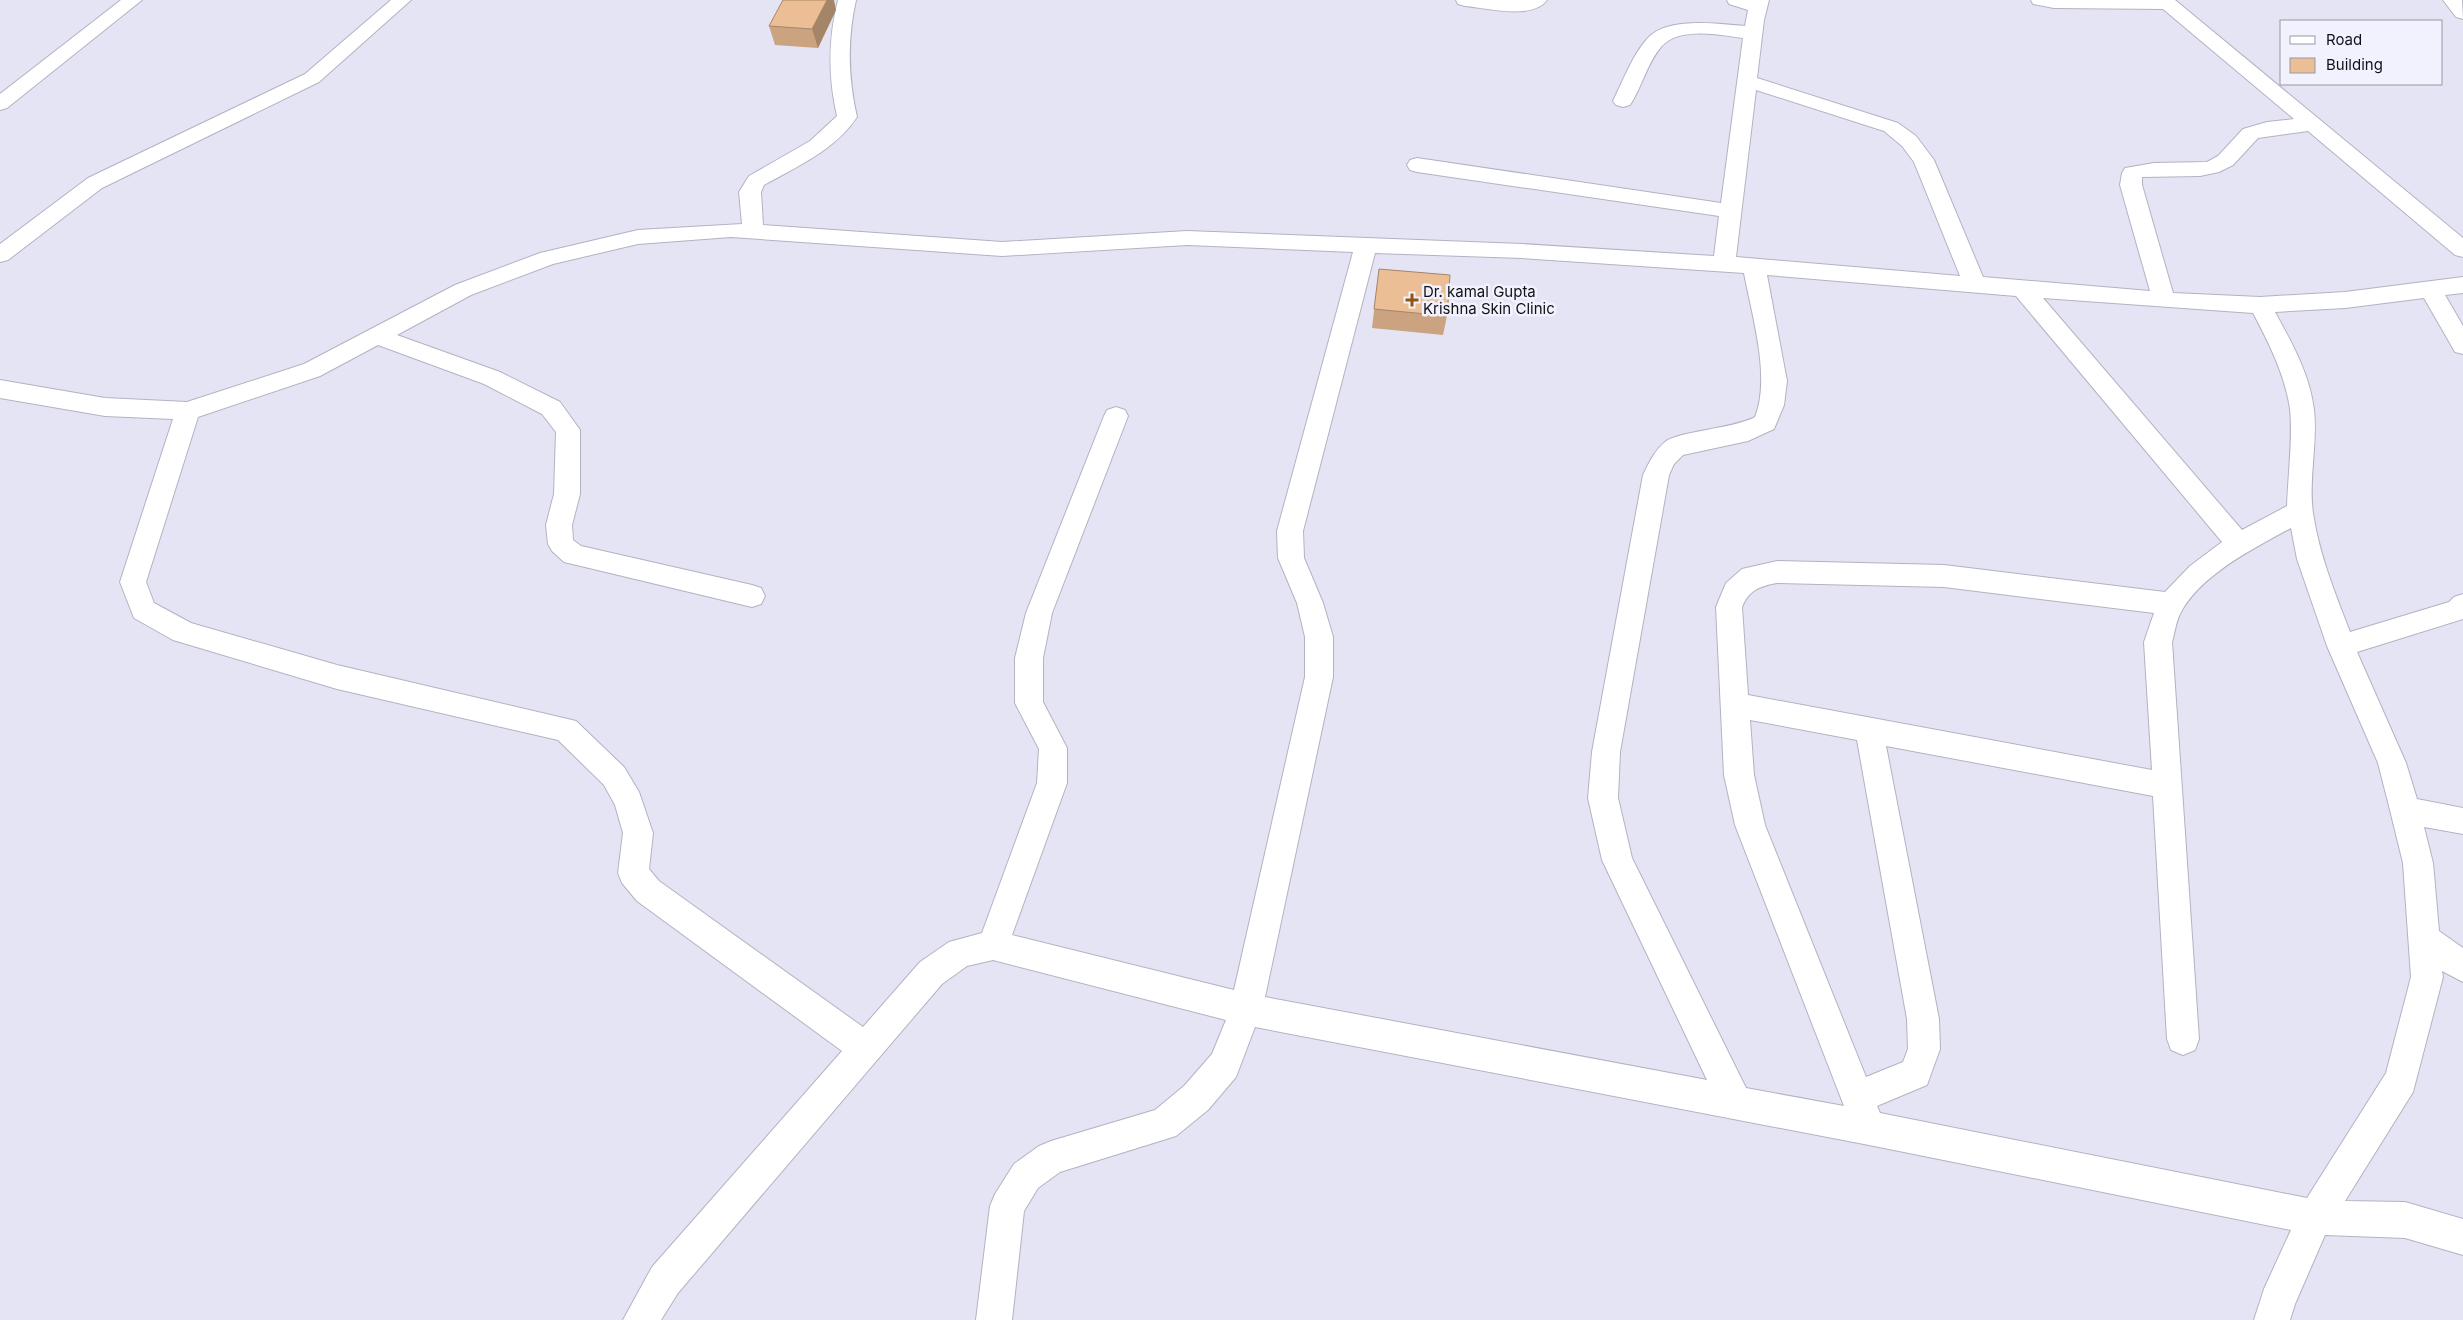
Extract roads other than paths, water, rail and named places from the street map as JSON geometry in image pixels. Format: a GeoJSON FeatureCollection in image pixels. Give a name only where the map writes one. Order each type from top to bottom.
{"type":"FeatureCollection","features":[{"type":"Feature","properties":{"kind":"street"},"geometry":{"type":"LineString","coordinates":[[0,104],[133,0]]}},
{"type":"Feature","properties":{"kind":"street"},"geometry":{"type":"LineString","coordinates":[[0,255],[95,184],[312,78],[402,0]]}},
{"type":"Feature","properties":{"kind":"street"},"geometry":{"type":"LineString","coordinates":[[753,232],[750,192],[756,181],[824,141],[839,129],[847,117],[838,71],[839,41],[847,0]]}},
{"type":"Feature","properties":{"kind":"street"},"geometry":{"type":"LineString","coordinates":[[1465,0],[1519,7],[1538,0]]}},
{"type":"Feature","properties":{"kind":"street"},"geometry":{"type":"LineString","coordinates":[[1724,264],[1759,3],[1736,0]]}},
{"type":"Feature","properties":{"kind":"street"},"geometry":{"type":"LineString","coordinates":[[2040,0],[2054,2],[2165,1],[2463,250]]}},
{"type":"Feature","properties":{"kind":"street"},"geometry":{"type":"LineString","coordinates":[[2452,0],[2463,13]]}},
{"type":"Feature","properties":{"kind":"street"},"geometry":{"type":"LineString","coordinates":[[1623,101],[1655,42],[1667,33],[1680,29],[1754,33]]}},
{"type":"Feature","properties":{"kind":"street"},"geometry":{"type":"LineString","coordinates":[[1747,82],[1884,124],[1909,141],[1924,160],[1975,285]]}},
{"type":"Feature","properties":{"kind":"street"},"geometry":{"type":"LineString","coordinates":[[2164,300],[2131,185],[2132,174],[2144,169],[2197,169],[2223,163],[2246,135],[2263,130],[2312,124]]}},
{"type":"Feature","properties":{"kind":"street"},"geometry":{"type":"LineString","coordinates":[[1417,165],[1730,211]]}},
{"type":"Feature","properties":{"kind":"street"},"geometry":{"type":"LineString","coordinates":[[0,390],[105,407],[188,411],[312,370],[463,290],[548,258],[638,237],[731,230],[1002,249],[1187,238],[1522,251],[1724,264],[2164,300],[2260,305],[2345,300],[2463,285]]}},
{"type":"Feature","properties":{"kind":"street"},"geometry":{"type":"LineString","coordinates":[[994,1320],[1007,1206],[1026,1176],[1051,1158],[1164,1124],[1196,1098],[1224,1065],[1246,1009],[1319,677],[1319,637],[1310,603],[1291,558],[1290,531],[1366,246]]}},
{"type":"Feature","properties":{"kind":"street"},"geometry":{"type":"LineString","coordinates":[[1735,1102],[1617,860],[1603,798],[1606,752],[1656,475],[1664,458],[1675,447],[1748,432],[1765,423],[1772,405],[1775,381],[1754,267]]}},
{"type":"Feature","properties":{"kind":"street"},"geometry":{"type":"LineString","coordinates":[[2023,289],[2239,544]]}},
{"type":"Feature","properties":{"kind":"street"},"geometry":{"type":"LineString","coordinates":[[2430,289],[2463,346]]}},
{"type":"Feature","properties":{"kind":"street"},"geometry":{"type":"LineString","coordinates":[[2260,305],[2279,340],[2296,382],[2302,411],[2300,511],[2310,558],[2341,646],[2392,763],[2405,810],[2418,863],[2427,977],[2401,1080],[2315,1217],[2272,1320]]}},
{"type":"Feature","properties":{"kind":"street"},"geometry":{"type":"LineString","coordinates":[[376,336],[478,372],[528,394],[551,408],[568,430],[567,494],[559,525],[561,544],[574,555],[752,596]]}},
{"type":"Feature","properties":{"kind":"street"},"geometry":{"type":"LineString","coordinates":[[188,411],[133,582],[143,610],[183,632],[336,677],[566,730],[614,776],[629,801],[638,833],[632,873],[648,891],[866,1050]]}},
{"type":"Feature","properties":{"kind":"street"},"geometry":{"type":"LineString","coordinates":[[993,945],[1052,783],[1052,748],[1029,702],[1029,658],[1037,622],[1116,416]]}},
{"type":"Feature","properties":{"kind":"street"},"geometry":{"type":"LineString","coordinates":[[2183,1039],[2158,642],[2172,604],[2198,574],[2239,544],[2300,511]]}},
{"type":"Feature","properties":{"kind":"street"},"geometry":{"type":"LineString","coordinates":[[1868,1128],[1750,825],[1739,775],[1729,607],[1735,591],[1751,577],[1777,572],[1944,576],[2172,604]]}},
{"type":"Feature","properties":{"kind":"street"},"geometry":{"type":"LineString","coordinates":[[2341,646],[2458,610],[2463,605]]}},
{"type":"Feature","properties":{"kind":"street"},"geometry":{"type":"LineString","coordinates":[[1735,705],[2167,786]]}},
{"type":"Feature","properties":{"kind":"street"},"geometry":{"type":"LineString","coordinates":[[1857,1098],[1915,1073],[1924,1049],[1923,1019],[1869,730]]}},
{"type":"Feature","properties":{"kind":"street"},"geometry":{"type":"LineString","coordinates":[[2405,810],[2463,821]]}},
{"type":"Feature","properties":{"kind":"street"},"geometry":{"type":"LineString","coordinates":[[2423,938],[2463,967]]}},
{"type":"Feature","properties":{"kind":"street"},"geometry":{"type":"LineString","coordinates":[[641,1320],[665,1280],[932,973],[960,953],[993,945],[1246,1009],[1735,1102],[2315,1217],[2405,1220],[2463,1237]]}},
{"type":"Feature","properties":{"kind":"place","name":"Dr. kamal Gupta Krishna Skin Clinic"},"geometry":{"type":"Point","coordinates":[1412,300]}}]}
